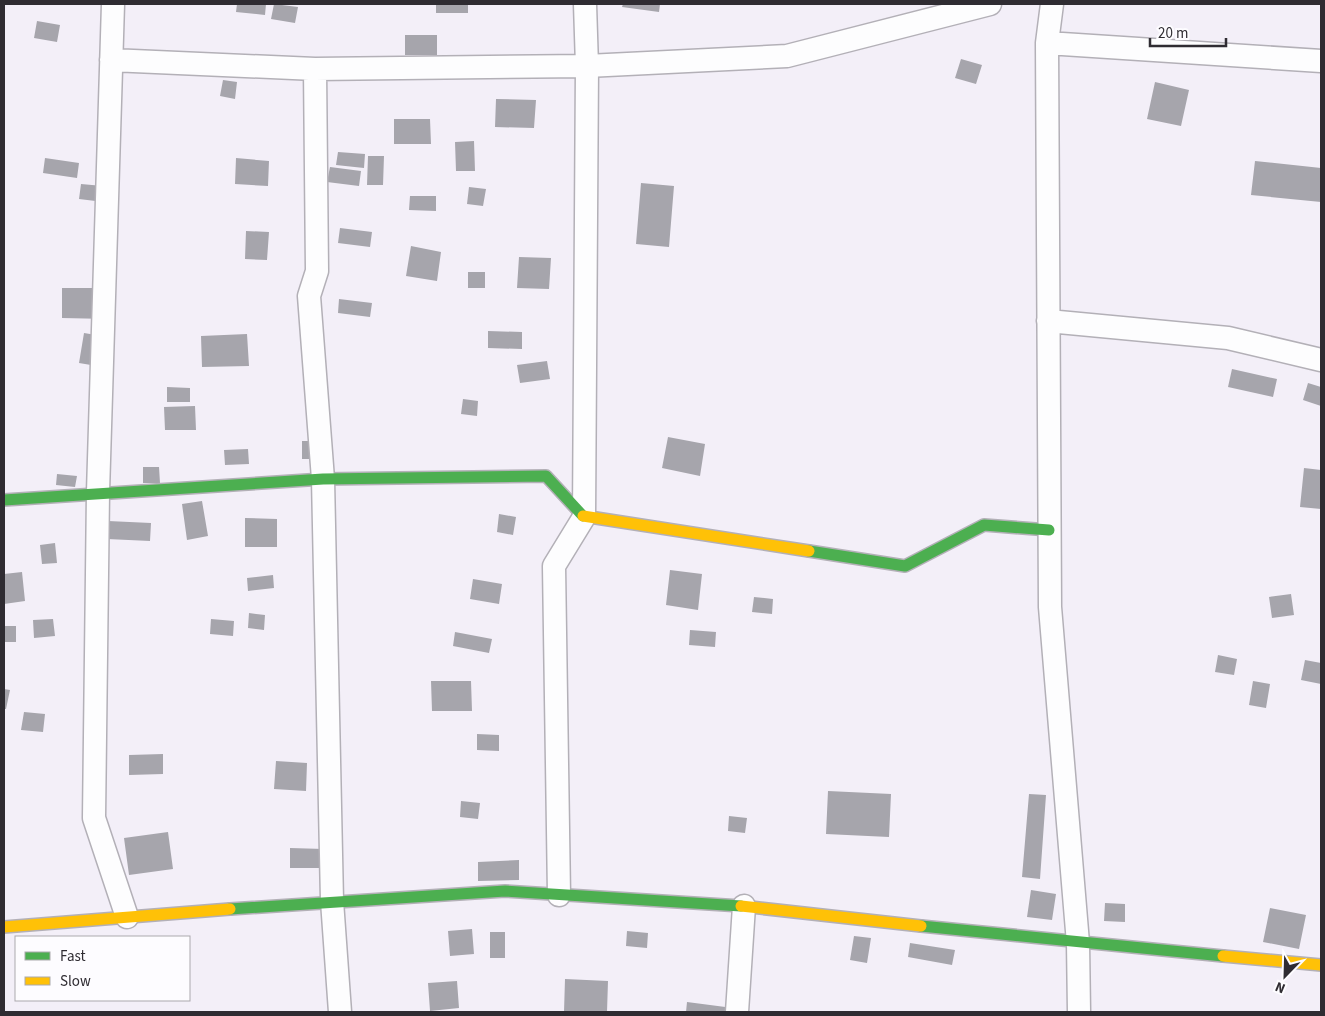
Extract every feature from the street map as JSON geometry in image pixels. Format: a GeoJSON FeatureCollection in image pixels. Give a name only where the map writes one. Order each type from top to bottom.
{"type":"FeatureCollection","features":[{"type":"Feature","properties":{"kind":"street"},"geometry":{"type":"LineString","coordinates":[[113,4],[98,492],[94,818],[126,917]]}},
{"type":"Feature","properties":{"kind":"street"},"geometry":{"type":"LineString","coordinates":[[559,895],[554,566],[584,517],[588,66],[585,4]]}},
{"type":"Feature","properties":{"kind":"street"},"geometry":{"type":"LineString","coordinates":[[111,60],[315,69],[588,66],[787,56],[990,4]]}},
{"type":"Feature","properties":{"kind":"street"},"geometry":{"type":"LineString","coordinates":[[1052,4],[1046,43],[1050,607],[1078,943],[1079,1012]]}},
{"type":"Feature","properties":{"kind":"street"},"geometry":{"type":"LineString","coordinates":[[1046,43],[1321,61]]}},
{"type":"Feature","properties":{"kind":"street"},"geometry":{"type":"LineString","coordinates":[[315,69],[317,271],[309,296],[323,479],[332,901],[340,1012]]}},
{"type":"Feature","properties":{"kind":"street"},"geometry":{"type":"LineString","coordinates":[[1048,321],[1228,338],[1321,360]]}},
{"type":"Feature","properties":{"kind":"street"},"geometry":{"type":"LineString","coordinates":[[4,500],[98,492],[323,479],[546,476],[584,517],[905,566],[984,525],[1049,530]]}},
{"type":"Feature","properties":{"kind":"street"},"geometry":{"type":"LineString","coordinates":[[4,927],[332,901],[505,892],[744,906],[1078,943],[1321,964]]}},
{"type":"Feature","properties":{"kind":"street"},"geometry":{"type":"LineString","coordinates":[[738,1012],[744,906]]}},
{"type":"Feature","properties":{"kind":"building"},"geometry":{"type":"Polygon","coordinates":[[[237,4],[266,4],[265,15],[236,12],[237,4]]]}},
{"type":"Feature","properties":{"kind":"building"},"geometry":{"type":"Polygon","coordinates":[[[274,4],[298,7],[295,23],[271,19],[274,4]]]}},
{"type":"Feature","properties":{"kind":"building"},"geometry":{"type":"Polygon","coordinates":[[[436,4],[468,4],[468,13],[436,13],[436,4]]]}},
{"type":"Feature","properties":{"kind":"building"},"geometry":{"type":"Polygon","coordinates":[[[623,4],[660,4],[659,12],[622,7],[623,4]]]}},
{"type":"Feature","properties":{"kind":"building"},"geometry":{"type":"Polygon","coordinates":[[[37,21],[60,25],[57,42],[34,38],[37,21]]]}},
{"type":"Feature","properties":{"kind":"building"},"geometry":{"type":"Polygon","coordinates":[[[405,35],[437,35],[437,55],[405,55],[405,35]]]}},
{"type":"Feature","properties":{"kind":"building"},"geometry":{"type":"Polygon","coordinates":[[[961,59],[982,65],[976,84],[955,78],[961,59]]]}},
{"type":"Feature","properties":{"kind":"building"},"geometry":{"type":"Polygon","coordinates":[[[223,80],[237,82],[235,99],[220,96],[223,80]]]}},
{"type":"Feature","properties":{"kind":"building"},"geometry":{"type":"Polygon","coordinates":[[[1155,82],[1189,90],[1181,126],[1147,119],[1155,82]]]}},
{"type":"Feature","properties":{"kind":"building"},"geometry":{"type":"Polygon","coordinates":[[[496,99],[536,100],[534,128],[495,127],[496,99]]]}},
{"type":"Feature","properties":{"kind":"building"},"geometry":{"type":"Polygon","coordinates":[[[394,119],[430,119],[431,144],[394,144],[394,119]]]}},
{"type":"Feature","properties":{"kind":"building"},"geometry":{"type":"Polygon","coordinates":[[[474,141],[475,171],[456,171],[455,142],[474,141]]]}},
{"type":"Feature","properties":{"kind":"building"},"geometry":{"type":"Polygon","coordinates":[[[338,152],[365,154],[364,168],[336,165],[338,152]]]}},
{"type":"Feature","properties":{"kind":"building"},"geometry":{"type":"Polygon","coordinates":[[[368,156],[384,156],[383,185],[367,185],[368,156]]]}},
{"type":"Feature","properties":{"kind":"building"},"geometry":{"type":"Polygon","coordinates":[[[45,158],[79,163],[77,178],[43,173],[45,158]]]}},
{"type":"Feature","properties":{"kind":"building"},"geometry":{"type":"Polygon","coordinates":[[[236,158],[269,161],[268,186],[235,184],[236,158]]]}},
{"type":"Feature","properties":{"kind":"building"},"geometry":{"type":"Polygon","coordinates":[[[1255,161],[1321,168],[1321,202],[1251,195],[1255,161]]]}},
{"type":"Feature","properties":{"kind":"building"},"geometry":{"type":"Polygon","coordinates":[[[330,167],[361,171],[359,186],[327,182],[330,167]]]}},
{"type":"Feature","properties":{"kind":"building"},"geometry":{"type":"Polygon","coordinates":[[[641,183],[674,186],[669,247],[636,244],[641,183]]]}},
{"type":"Feature","properties":{"kind":"building"},"geometry":{"type":"Polygon","coordinates":[[[81,184],[114,187],[112,203],[79,199],[81,184]]]}},
{"type":"Feature","properties":{"kind":"building"},"geometry":{"type":"Polygon","coordinates":[[[469,187],[486,189],[483,206],[467,204],[469,187]]]}},
{"type":"Feature","properties":{"kind":"building"},"geometry":{"type":"Polygon","coordinates":[[[410,196],[436,196],[436,211],[409,210],[410,196]]]}},
{"type":"Feature","properties":{"kind":"building"},"geometry":{"type":"Polygon","coordinates":[[[340,228],[372,232],[370,247],[338,243],[340,228]]]}},
{"type":"Feature","properties":{"kind":"building"},"geometry":{"type":"Polygon","coordinates":[[[246,231],[269,232],[267,260],[245,259],[246,231]]]}},
{"type":"Feature","properties":{"kind":"building"},"geometry":{"type":"Polygon","coordinates":[[[411,246],[441,252],[437,281],[406,276],[411,246]]]}},
{"type":"Feature","properties":{"kind":"building"},"geometry":{"type":"Polygon","coordinates":[[[519,257],[551,258],[549,289],[517,288],[519,257]]]}},
{"type":"Feature","properties":{"kind":"building"},"geometry":{"type":"Polygon","coordinates":[[[468,272],[485,272],[485,288],[468,288],[468,272]]]}},
{"type":"Feature","properties":{"kind":"building"},"geometry":{"type":"Polygon","coordinates":[[[62,288],[108,288],[108,319],[62,318],[62,288]]]}},
{"type":"Feature","properties":{"kind":"building"},"geometry":{"type":"Polygon","coordinates":[[[339,299],[372,303],[370,317],[338,313],[339,299]]]}},
{"type":"Feature","properties":{"kind":"building"},"geometry":{"type":"Polygon","coordinates":[[[488,331],[522,332],[522,349],[488,348],[488,331]]]}},
{"type":"Feature","properties":{"kind":"building"},"geometry":{"type":"Polygon","coordinates":[[[84,333],[108,337],[103,367],[79,363],[84,333]]]}},
{"type":"Feature","properties":{"kind":"building"},"geometry":{"type":"Polygon","coordinates":[[[247,334],[249,366],[202,367],[201,336],[247,334]]]}},
{"type":"Feature","properties":{"kind":"building"},"geometry":{"type":"Polygon","coordinates":[[[547,361],[550,379],[520,383],[517,365],[547,361]]]}},
{"type":"Feature","properties":{"kind":"building"},"geometry":{"type":"Polygon","coordinates":[[[1232,369],[1277,379],[1273,397],[1228,387],[1232,369]]]}},
{"type":"Feature","properties":{"kind":"building"},"geometry":{"type":"Polygon","coordinates":[[[1308,383],[1321,387],[1321,406],[1303,400],[1308,383]]]}},
{"type":"Feature","properties":{"kind":"building"},"geometry":{"type":"Polygon","coordinates":[[[167,387],[190,388],[190,402],[167,402],[167,387]]]}},
{"type":"Feature","properties":{"kind":"building"},"geometry":{"type":"Polygon","coordinates":[[[463,399],[478,401],[477,416],[461,414],[463,399]]]}},
{"type":"Feature","properties":{"kind":"building"},"geometry":{"type":"Polygon","coordinates":[[[195,406],[196,430],[165,430],[164,407],[195,406]]]}},
{"type":"Feature","properties":{"kind":"building"},"geometry":{"type":"Polygon","coordinates":[[[668,437],[705,444],[700,476],[662,468],[668,437]]]}},
{"type":"Feature","properties":{"kind":"building"},"geometry":{"type":"Polygon","coordinates":[[[302,441],[319,441],[319,459],[302,459],[302,441]]]}},
{"type":"Feature","properties":{"kind":"building"},"geometry":{"type":"Polygon","coordinates":[[[248,449],[249,464],[225,465],[224,450],[248,449]]]}},
{"type":"Feature","properties":{"kind":"building"},"geometry":{"type":"Polygon","coordinates":[[[143,467],[159,467],[160,483],[143,483],[143,467]]]}},
{"type":"Feature","properties":{"kind":"building"},"geometry":{"type":"Polygon","coordinates":[[[1304,468],[1321,470],[1321,509],[1300,507],[1304,468]]]}},
{"type":"Feature","properties":{"kind":"building"},"geometry":{"type":"Polygon","coordinates":[[[57,474],[77,476],[75,487],[56,485],[57,474]]]}},
{"type":"Feature","properties":{"kind":"building"},"geometry":{"type":"Polygon","coordinates":[[[202,501],[208,536],[187,540],[182,504],[202,501]]]}},
{"type":"Feature","properties":{"kind":"building"},"geometry":{"type":"Polygon","coordinates":[[[499,514],[516,517],[513,535],[497,532],[499,514]]]}},
{"type":"Feature","properties":{"kind":"building"},"geometry":{"type":"Polygon","coordinates":[[[245,518],[277,519],[277,547],[245,547],[245,518]]]}},
{"type":"Feature","properties":{"kind":"building"},"geometry":{"type":"Polygon","coordinates":[[[108,521],[151,523],[150,541],[107,539],[108,521]]]}},
{"type":"Feature","properties":{"kind":"building"},"geometry":{"type":"Polygon","coordinates":[[[55,543],[57,563],[42,564],[40,545],[55,543]]]}},
{"type":"Feature","properties":{"kind":"building"},"geometry":{"type":"Polygon","coordinates":[[[670,570],[702,574],[698,610],[666,605],[670,570]]]}},
{"type":"Feature","properties":{"kind":"building"},"geometry":{"type":"Polygon","coordinates":[[[22,572],[25,601],[4,604],[4,574],[22,572]]]}},
{"type":"Feature","properties":{"kind":"building"},"geometry":{"type":"Polygon","coordinates":[[[273,575],[274,588],[248,591],[247,578],[273,575]]]}},
{"type":"Feature","properties":{"kind":"building"},"geometry":{"type":"Polygon","coordinates":[[[473,579],[502,584],[499,604],[470,599],[473,579]]]}},
{"type":"Feature","properties":{"kind":"building"},"geometry":{"type":"Polygon","coordinates":[[[1291,594],[1294,615],[1272,618],[1269,597],[1291,594]]]}},
{"type":"Feature","properties":{"kind":"building"},"geometry":{"type":"Polygon","coordinates":[[[754,597],[773,599],[772,614],[752,612],[754,597]]]}},
{"type":"Feature","properties":{"kind":"building"},"geometry":{"type":"Polygon","coordinates":[[[249,613],[265,615],[264,630],[248,628],[249,613]]]}},
{"type":"Feature","properties":{"kind":"building"},"geometry":{"type":"Polygon","coordinates":[[[53,619],[55,636],[34,638],[33,620],[53,619]]]}},
{"type":"Feature","properties":{"kind":"building"},"geometry":{"type":"Polygon","coordinates":[[[211,619],[234,621],[233,636],[210,634],[211,619]]]}},
{"type":"Feature","properties":{"kind":"building"},"geometry":{"type":"Polygon","coordinates":[[[4,626],[16,626],[16,642],[4,642],[4,626]]]}},
{"type":"Feature","properties":{"kind":"building"},"geometry":{"type":"Polygon","coordinates":[[[690,630],[716,632],[715,647],[689,645],[690,630]]]}},
{"type":"Feature","properties":{"kind":"building"},"geometry":{"type":"Polygon","coordinates":[[[455,632],[492,639],[489,653],[453,646],[455,632]]]}},
{"type":"Feature","properties":{"kind":"building"},"geometry":{"type":"Polygon","coordinates":[[[1218,655],[1237,659],[1234,675],[1215,672],[1218,655]]]}},
{"type":"Feature","properties":{"kind":"building"},"geometry":{"type":"Polygon","coordinates":[[[1305,660],[1321,663],[1321,684],[1301,680],[1305,660]]]}},
{"type":"Feature","properties":{"kind":"building"},"geometry":{"type":"Polygon","coordinates":[[[431,681],[471,681],[472,711],[432,711],[431,681]]]}},
{"type":"Feature","properties":{"kind":"building"},"geometry":{"type":"Polygon","coordinates":[[[1253,681],[1270,684],[1266,708],[1249,705],[1253,681]]]}},
{"type":"Feature","properties":{"kind":"building"},"geometry":{"type":"Polygon","coordinates":[[[4,689],[10,690],[6,709],[4,709],[4,689]]]}},
{"type":"Feature","properties":{"kind":"building"},"geometry":{"type":"Polygon","coordinates":[[[24,712],[45,714],[43,732],[21,730],[24,712]]]}},
{"type":"Feature","properties":{"kind":"building"},"geometry":{"type":"Polygon","coordinates":[[[477,734],[499,735],[499,751],[477,750],[477,734]]]}},
{"type":"Feature","properties":{"kind":"building"},"geometry":{"type":"Polygon","coordinates":[[[163,754],[163,774],[129,775],[129,755],[163,754]]]}},
{"type":"Feature","properties":{"kind":"building"},"geometry":{"type":"Polygon","coordinates":[[[276,761],[307,763],[306,791],[274,789],[276,761]]]}},
{"type":"Feature","properties":{"kind":"building"},"geometry":{"type":"Polygon","coordinates":[[[828,791],[891,794],[889,837],[826,834],[828,791]]]}},
{"type":"Feature","properties":{"kind":"building"},"geometry":{"type":"Polygon","coordinates":[[[1029,794],[1046,795],[1040,879],[1022,877],[1029,794]]]}},
{"type":"Feature","properties":{"kind":"building"},"geometry":{"type":"Polygon","coordinates":[[[461,801],[480,803],[478,819],[460,817],[461,801]]]}},
{"type":"Feature","properties":{"kind":"building"},"geometry":{"type":"Polygon","coordinates":[[[729,816],[747,818],[745,833],[728,831],[729,816]]]}},
{"type":"Feature","properties":{"kind":"building"},"geometry":{"type":"Polygon","coordinates":[[[168,832],[173,869],[129,875],[124,838],[168,832]]]}},
{"type":"Feature","properties":{"kind":"building"},"geometry":{"type":"Polygon","coordinates":[[[290,848],[324,849],[323,868],[290,868],[290,848]]]}},
{"type":"Feature","properties":{"kind":"building"},"geometry":{"type":"Polygon","coordinates":[[[519,860],[519,880],[478,881],[478,862],[519,860]]]}},
{"type":"Feature","properties":{"kind":"building"},"geometry":{"type":"Polygon","coordinates":[[[1031,890],[1056,894],[1052,920],[1027,917],[1031,890]]]}},
{"type":"Feature","properties":{"kind":"building"},"geometry":{"type":"Polygon","coordinates":[[[1105,903],[1125,904],[1125,922],[1104,921],[1105,903]]]}},
{"type":"Feature","properties":{"kind":"building"},"geometry":{"type":"Polygon","coordinates":[[[1270,908],[1306,915],[1299,949],[1263,942],[1270,908]]]}},
{"type":"Feature","properties":{"kind":"building"},"geometry":{"type":"Polygon","coordinates":[[[472,929],[474,954],[450,956],[448,931],[472,929]]]}},
{"type":"Feature","properties":{"kind":"building"},"geometry":{"type":"Polygon","coordinates":[[[627,931],[648,933],[647,948],[626,946],[627,931]]]}},
{"type":"Feature","properties":{"kind":"building"},"geometry":{"type":"Polygon","coordinates":[[[490,932],[505,932],[505,958],[490,958],[490,932]]]}},
{"type":"Feature","properties":{"kind":"building"},"geometry":{"type":"Polygon","coordinates":[[[854,936],[871,938],[867,963],[850,960],[854,936]]]}},
{"type":"Feature","properties":{"kind":"building"},"geometry":{"type":"Polygon","coordinates":[[[910,943],[955,950],[952,965],[908,957],[910,943]]]}},
{"type":"Feature","properties":{"kind":"building"},"geometry":{"type":"Polygon","coordinates":[[[565,979],[608,981],[607,1012],[564,1012],[565,979]]]}},
{"type":"Feature","properties":{"kind":"building"},"geometry":{"type":"Polygon","coordinates":[[[457,981],[459,1008],[430,1011],[428,983],[457,981]]]}},
{"type":"Feature","properties":{"kind":"building"},"geometry":{"type":"Polygon","coordinates":[[[687,1002],[733,1008],[733,1012],[686,1012],[687,1002]]]}},
{"type":"Feature","properties":{"kind":"traffic: fast"},"geometry":{"type":"LineString","coordinates":[[4,500],[323,479],[546,476],[583,516]]}},
{"type":"Feature","properties":{"kind":"traffic: fast"},"geometry":{"type":"LineString","coordinates":[[809,551],[905,566],[984,525],[1049,530]]}},
{"type":"Feature","properties":{"kind":"traffic: fast"},"geometry":{"type":"LineString","coordinates":[[230,909],[505,891],[741,906]]}},
{"type":"Feature","properties":{"kind":"traffic: fast"},"geometry":{"type":"LineString","coordinates":[[921,926],[1223,956]]}},
{"type":"Feature","properties":{"kind":"traffic: slow"},"geometry":{"type":"LineString","coordinates":[[583,516],[809,551]]}},
{"type":"Feature","properties":{"kind":"traffic: slow"},"geometry":{"type":"LineString","coordinates":[[741,906],[921,926]]}},
{"type":"Feature","properties":{"kind":"traffic: slow"},"geometry":{"type":"LineString","coordinates":[[4,927],[230,909]]}},
{"type":"Feature","properties":{"kind":"traffic: slow"},"geometry":{"type":"LineString","coordinates":[[1223,956],[1321,965]]}}]}
